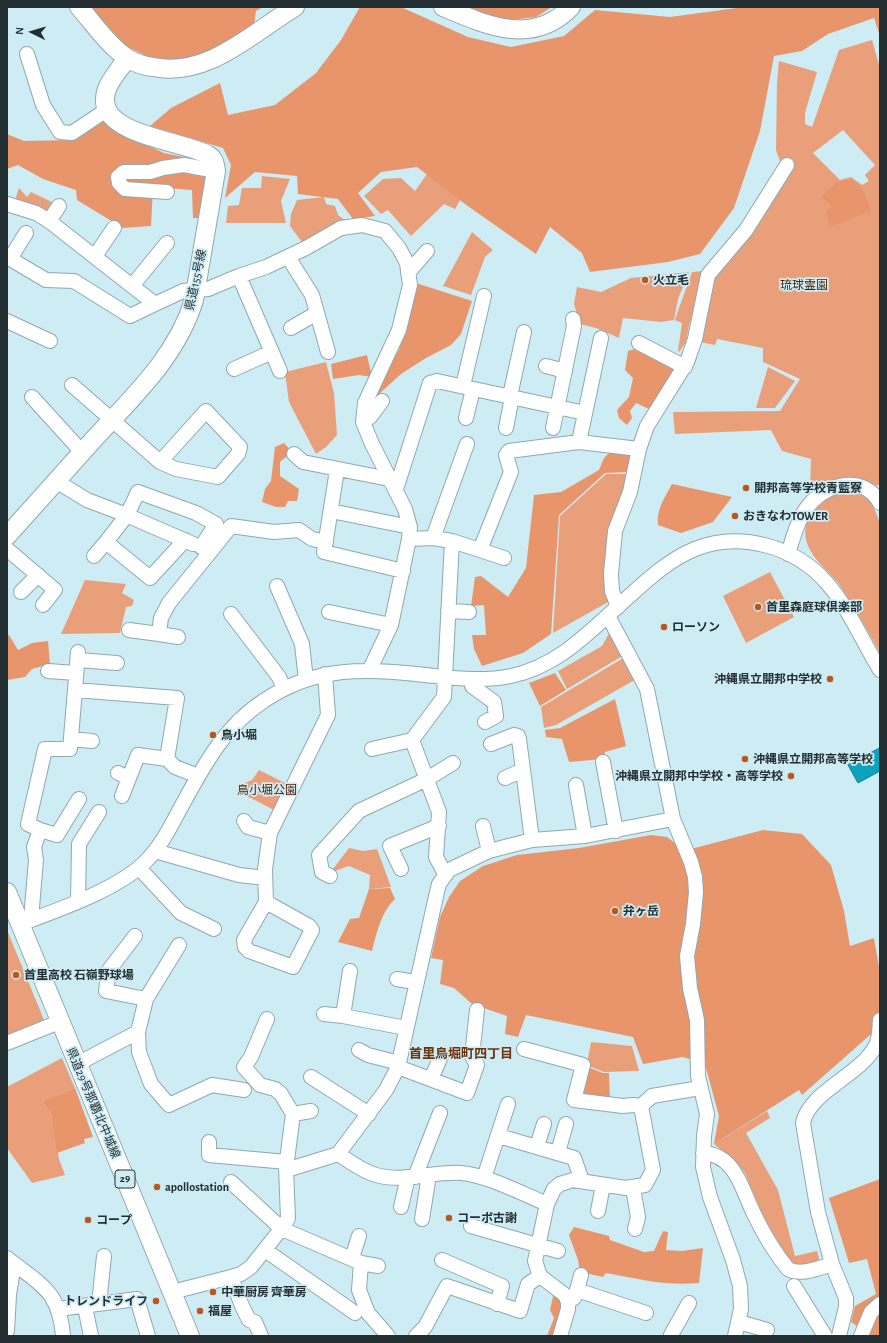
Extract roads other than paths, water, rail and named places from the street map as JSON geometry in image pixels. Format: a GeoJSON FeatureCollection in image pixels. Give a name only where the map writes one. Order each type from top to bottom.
{"type":"FeatureCollection","features":[{"type":"Feature","properties":{"kind":"main road"},"geometry":{"type":"LineString","coordinates":[[79,7],[112,44],[128,58],[141,64],[157,68],[179,68],[193,66],[220,56],[296,7]]}},
{"type":"Feature","properties":{"kind":"main road"},"geometry":{"type":"LineString","coordinates":[[443,7],[490,26],[516,30],[530,29],[548,23],[565,14],[571,7]]}},
{"type":"Feature","properties":{"kind":"main road"},"geometry":{"type":"LineString","coordinates":[[128,58],[107,89],[105,100],[112,116],[128,128],[154,139],[208,155],[213,159],[216,171]]}},
{"type":"Feature","properties":{"kind":"main road","name":"県道155号線"},"geometry":{"type":"LineString","coordinates":[[7,536],[144,385],[170,350],[191,310],[196,290],[216,171]]}},
{"type":"Feature","properties":{"kind":"main road","name":"県道29号那覇北中城線"},"geometry":{"type":"LineString","coordinates":[[7,892],[26,921],[59,1022],[190,1336]]}},
{"type":"Feature","properties":{"kind":"street"},"geometry":{"type":"LineString","coordinates":[[27,54],[43,105],[60,132],[72,132],[108,109]]}},
{"type":"Feature","properties":{"kind":"street"},"geometry":{"type":"LineString","coordinates":[[167,192],[125,189],[119,183],[118,177],[124,172],[150,172],[163,168],[184,165],[216,171]]}},
{"type":"Feature","properties":{"kind":"street"},"geometry":{"type":"LineString","coordinates":[[618,606],[612,591],[611,574],[615,531],[630,492],[638,449],[647,426],[685,367],[694,343],[708,275],[746,230],[787,165]]}},
{"type":"Feature","properties":{"kind":"street"},"geometry":{"type":"LineString","coordinates":[[7,204],[36,213],[49,221],[154,304]]}},
{"type":"Feature","properties":{"kind":"street"},"geometry":{"type":"LineString","coordinates":[[49,221],[60,206]]}},
{"type":"Feature","properties":{"kind":"street"},"geometry":{"type":"LineString","coordinates":[[26,233],[9,258],[46,280],[74,281],[130,316],[183,291],[208,289],[266,267],[288,257],[341,228],[362,225],[385,231],[399,248],[407,264],[410,286],[399,330],[371,387],[365,403],[363,422],[408,518],[410,533],[391,625],[370,670]]}},
{"type":"Feature","properties":{"kind":"street"},"geometry":{"type":"LineString","coordinates":[[94,256],[114,228]]}},
{"type":"Feature","properties":{"kind":"street"},"geometry":{"type":"LineString","coordinates":[[132,286],[167,243]]}},
{"type":"Feature","properties":{"kind":"street"},"geometry":{"type":"LineString","coordinates":[[408,273],[427,251]]}},
{"type":"Feature","properties":{"kind":"street"},"geometry":{"type":"LineString","coordinates":[[288,257],[312,296],[328,352]]}},
{"type":"Feature","properties":{"kind":"street"},"geometry":{"type":"LineString","coordinates":[[239,276],[280,371]]}},
{"type":"Feature","properties":{"kind":"street"},"geometry":{"type":"LineString","coordinates":[[466,418],[468,387],[484,296]]}},
{"type":"Feature","properties":{"kind":"street"},"geometry":{"type":"LineString","coordinates":[[292,328],[317,313]]}},
{"type":"Feature","properties":{"kind":"street"},"geometry":{"type":"LineString","coordinates":[[553,428],[574,326],[573,319]]}},
{"type":"Feature","properties":{"kind":"street"},"geometry":{"type":"LineString","coordinates":[[7,321],[50,341]]}},
{"type":"Feature","properties":{"kind":"street"},"geometry":{"type":"LineString","coordinates":[[506,428],[524,332]]}},
{"type":"Feature","properties":{"kind":"street"},"geometry":{"type":"LineString","coordinates":[[579,442],[601,338]]}},
{"type":"Feature","properties":{"kind":"street"},"geometry":{"type":"LineString","coordinates":[[639,343],[685,367]]}},
{"type":"Feature","properties":{"kind":"street"},"geometry":{"type":"LineString","coordinates":[[234,368],[255,363],[272,352]]}},
{"type":"Feature","properties":{"kind":"street"},"geometry":{"type":"LineString","coordinates":[[546,366],[565,371]]}},
{"type":"Feature","properties":{"kind":"street"},"geometry":{"type":"LineString","coordinates":[[392,484],[430,383],[437,381],[585,413]]}},
{"type":"Feature","properties":{"kind":"street"},"geometry":{"type":"LineString","coordinates":[[72,386],[160,462],[176,469],[218,477],[238,454],[240,447],[206,411],[160,462]]}},
{"type":"Feature","properties":{"kind":"street"},"geometry":{"type":"LineString","coordinates":[[32,398],[82,452]]}},
{"type":"Feature","properties":{"kind":"street"},"geometry":{"type":"LineString","coordinates":[[363,422],[370,417],[382,401]]}},
{"type":"Feature","properties":{"kind":"street"},"geometry":{"type":"LineString","coordinates":[[480,550],[510,472],[506,455],[509,451],[579,442],[638,449]]}},
{"type":"Feature","properties":{"kind":"street"},"geometry":{"type":"LineString","coordinates":[[433,538],[467,444]]}},
{"type":"Feature","properties":{"kind":"street"},"geometry":{"type":"LineString","coordinates":[[294,454],[303,462],[392,484]]}},
{"type":"Feature","properties":{"kind":"street"},"geometry":{"type":"LineString","coordinates":[[337,470],[324,552],[403,571]]}},
{"type":"Feature","properties":{"kind":"street"},"geometry":{"type":"LineString","coordinates":[[56,481],[87,500],[127,515],[206,549]]}},
{"type":"Feature","properties":{"kind":"street"},"geometry":{"type":"LineString","coordinates":[[788,554],[802,517],[808,506],[830,488],[846,484],[868,489],[878,496]]}},
{"type":"Feature","properties":{"kind":"street"},"geometry":{"type":"LineString","coordinates":[[94,556],[127,515],[138,492],[196,513],[216,524],[206,549],[169,603],[161,618],[159,634]]}},
{"type":"Feature","properties":{"kind":"street"},"geometry":{"type":"LineString","coordinates":[[331,511],[410,533],[452,541],[504,558]]}},
{"type":"Feature","properties":{"kind":"street"},"geometry":{"type":"LineString","coordinates":[[206,549],[231,526],[274,532],[299,530],[312,539],[326,542]]}},
{"type":"Feature","properties":{"kind":"street"},"geometry":{"type":"LineString","coordinates":[[106,542],[150,578],[185,540]]}},
{"type":"Feature","properties":{"kind":"street"},"geometry":{"type":"LineString","coordinates":[[372,750],[412,740],[444,697],[452,541]]}},
{"type":"Feature","properties":{"kind":"street"},"geometry":{"type":"LineString","coordinates":[[26,921],[78,900],[123,879],[139,868],[155,851],[214,749],[230,729],[253,708],[284,688],[325,674],[370,670],[472,679],[506,677],[536,668],[562,655],[585,638],[618,606],[668,564],[684,554],[704,546],[724,542],[752,543],[768,546],[788,554],[808,566],[833,590],[880,670]]}},
{"type":"Feature","properties":{"kind":"street"},"geometry":{"type":"LineString","coordinates":[[7,549],[55,590],[43,605]]}},
{"type":"Feature","properties":{"kind":"street"},"geometry":{"type":"LineString","coordinates":[[21,592],[38,575]]}},
{"type":"Feature","properties":{"kind":"street"},"geometry":{"type":"LineString","coordinates":[[276,586],[302,644],[306,680]]}},
{"type":"Feature","properties":{"kind":"street"},"geometry":{"type":"LineString","coordinates":[[448,611],[469,612]]}},
{"type":"Feature","properties":{"kind":"street"},"geometry":{"type":"LineString","coordinates":[[329,612],[391,625]]}},
{"type":"Feature","properties":{"kind":"street"},"geometry":{"type":"LineString","coordinates":[[231,614],[278,677],[284,688]]}},
{"type":"Feature","properties":{"kind":"street"},"geometry":{"type":"LineString","coordinates":[[608,616],[646,689],[673,819],[691,862],[695,877],[696,892],[693,924],[687,956],[690,988],[697,1020],[697,1063],[700,1088],[707,1114],[703,1167],[710,1197],[733,1260],[740,1286],[741,1309],[735,1336]]}},
{"type":"Feature","properties":{"kind":"street"},"geometry":{"type":"LineString","coordinates":[[129,630],[178,637]]}},
{"type":"Feature","properties":{"kind":"street"},"geometry":{"type":"LineString","coordinates":[[77,662],[70,750],[45,748],[28,824],[40,830],[57,835],[79,799]]}},
{"type":"Feature","properties":{"kind":"street"},"geometry":{"type":"LineString","coordinates":[[48,671],[77,662],[117,663]]}},
{"type":"Feature","properties":{"kind":"street"},"geometry":{"type":"LineString","coordinates":[[266,902],[309,926],[312,930],[293,968],[249,951],[245,947],[244,940],[266,902],[265,878],[270,833],[328,715],[325,674]]}},
{"type":"Feature","properties":{"kind":"street"},"geometry":{"type":"LineString","coordinates":[[472,679],[472,686],[494,702],[496,716],[485,722]]}},
{"type":"Feature","properties":{"kind":"street"},"geometry":{"type":"LineString","coordinates":[[75,690],[177,698],[167,759]]}},
{"type":"Feature","properties":{"kind":"street"},"geometry":{"type":"LineString","coordinates":[[491,744],[514,735],[518,736],[524,770],[532,840]]}},
{"type":"Feature","properties":{"kind":"street"},"geometry":{"type":"LineString","coordinates":[[71,740],[92,741]]}},
{"type":"Feature","properties":{"kind":"street"},"geometry":{"type":"LineString","coordinates":[[412,740],[439,812],[436,857],[445,874]]}},
{"type":"Feature","properties":{"kind":"street"},"geometry":{"type":"LineString","coordinates":[[122,796],[124,776],[138,755],[167,759],[175,767],[198,776]]}},
{"type":"Feature","properties":{"kind":"street"},"geometry":{"type":"LineString","coordinates":[[603,762],[616,831]]}},
{"type":"Feature","properties":{"kind":"street"},"geometry":{"type":"LineString","coordinates":[[330,876],[322,872],[319,855],[359,811],[427,779],[453,763]]}},
{"type":"Feature","properties":{"kind":"street"},"geometry":{"type":"LineString","coordinates":[[505,778],[524,770]]}},
{"type":"Feature","properties":{"kind":"street"},"geometry":{"type":"LineString","coordinates":[[576,785],[585,836]]}},
{"type":"Feature","properties":{"kind":"street"},"geometry":{"type":"LineString","coordinates":[[78,900],[79,844],[99,812]]}},
{"type":"Feature","properties":{"kind":"street"},"geometry":{"type":"LineString","coordinates":[[210,1142],[209,1155],[286,1165],[293,1168],[338,1154],[370,1114],[386,1090],[398,1065],[415,982],[436,896],[439,884],[445,874],[468,860],[489,851],[532,840],[585,836],[673,819]]}},
{"type":"Feature","properties":{"kind":"street"},"geometry":{"type":"LineString","coordinates":[[244,821],[248,826],[270,833]]}},
{"type":"Feature","properties":{"kind":"street"},"geometry":{"type":"LineString","coordinates":[[401,870],[390,846],[439,826]]}},
{"type":"Feature","properties":{"kind":"street"},"geometry":{"type":"LineString","coordinates":[[483,826],[489,851]]}},
{"type":"Feature","properties":{"kind":"street"},"geometry":{"type":"LineString","coordinates":[[26,921],[36,860],[34,847],[40,830]]}},
{"type":"Feature","properties":{"kind":"street"},"geometry":{"type":"LineString","coordinates":[[155,851],[239,875],[265,878]]}},
{"type":"Feature","properties":{"kind":"street"},"geometry":{"type":"LineString","coordinates":[[139,868],[181,913],[214,929]]}},
{"type":"Feature","properties":{"kind":"street"},"geometry":{"type":"LineString","coordinates":[[135,936],[109,970],[106,991],[146,999]]}},
{"type":"Feature","properties":{"kind":"street"},"geometry":{"type":"LineString","coordinates":[[179,945],[146,999],[138,1032],[139,1052],[151,1084],[170,1105],[212,1085],[244,1090]]}},
{"type":"Feature","properties":{"kind":"street"},"geometry":{"type":"LineString","coordinates":[[343,1016],[350,971]]}},
{"type":"Feature","properties":{"kind":"street"},"geometry":{"type":"LineString","coordinates":[[396,979],[415,982]]}},
{"type":"Feature","properties":{"kind":"street"},"geometry":{"type":"LineString","coordinates":[[359,1050],[368,1055],[398,1065],[471,1095],[477,1065],[472,1056],[469,1044],[477,1010]]}},
{"type":"Feature","properties":{"kind":"street"},"geometry":{"type":"LineString","coordinates":[[324,1014],[343,1016],[406,1028]]}},
{"type":"Feature","properties":{"kind":"street"},"geometry":{"type":"LineString","coordinates":[[172,1292],[241,1274],[251,1267],[282,1229],[288,1218],[286,1165],[293,1114],[281,1094],[275,1089],[260,1085],[244,1067],[252,1057],[267,1019]]}},
{"type":"Feature","properties":{"kind":"street"},"geometry":{"type":"LineString","coordinates":[[839,1336],[846,1308],[846,1298],[832,1264],[817,1208],[803,1123],[806,1114],[820,1096],[840,1082],[872,1052],[878,1038],[880,1020]]}},
{"type":"Feature","properties":{"kind":"street"},"geometry":{"type":"LineString","coordinates":[[7,1042],[59,1022]]}},
{"type":"Feature","properties":{"kind":"street"},"geometry":{"type":"LineString","coordinates":[[77,1064],[138,1032]]}},
{"type":"Feature","properties":{"kind":"street"},"geometry":{"type":"LineString","coordinates":[[524,1049],[583,1066],[573,1104],[641,1106],[652,1096],[700,1088]]}},
{"type":"Feature","properties":{"kind":"street"},"geometry":{"type":"LineString","coordinates":[[431,1079],[442,1054]]}},
{"type":"Feature","properties":{"kind":"street"},"geometry":{"type":"LineString","coordinates":[[311,1077],[370,1114]]}},
{"type":"Feature","properties":{"kind":"street"},"geometry":{"type":"LineString","coordinates":[[484,1178],[499,1136],[508,1104]]}},
{"type":"Feature","properties":{"kind":"street"},"geometry":{"type":"LineString","coordinates":[[563,1335],[568,1302],[565,1296],[540,1276],[535,1261],[547,1204],[554,1189],[566,1180],[579,1180],[603,1185],[633,1188],[645,1185],[653,1170],[641,1106]]}},
{"type":"Feature","properties":{"kind":"street"},"geometry":{"type":"LineString","coordinates":[[293,1114],[311,1112]]}},
{"type":"Feature","properties":{"kind":"street"},"geometry":{"type":"LineString","coordinates":[[401,1206],[440,1113]]}},
{"type":"Feature","properties":{"kind":"street"},"geometry":{"type":"LineString","coordinates":[[537,1146],[544,1124]]}},
{"type":"Feature","properties":{"kind":"street"},"geometry":{"type":"LineString","coordinates":[[558,1152],[566,1124]]}},
{"type":"Feature","properties":{"kind":"street"},"geometry":{"type":"LineString","coordinates":[[499,1136],[558,1152],[574,1158],[580,1175],[579,1180]]}},
{"type":"Feature","properties":{"kind":"street"},"geometry":{"type":"LineString","coordinates":[[703,1153],[721,1159],[736,1173],[759,1223],[788,1269],[792,1272],[803,1272],[832,1264]]}},
{"type":"Feature","properties":{"kind":"street"},"geometry":{"type":"LineString","coordinates":[[338,1154],[372,1174],[396,1178],[462,1173],[484,1178],[547,1204]]}},
{"type":"Feature","properties":{"kind":"street"},"geometry":{"type":"LineString","coordinates":[[422,1219],[429,1175]]}},
{"type":"Feature","properties":{"kind":"street"},"geometry":{"type":"LineString","coordinates":[[231,1182],[282,1229],[369,1266],[378,1266]]}},
{"type":"Feature","properties":{"kind":"street"},"geometry":{"type":"LineString","coordinates":[[598,1211],[603,1185]]}},
{"type":"Feature","properties":{"kind":"street"},"geometry":{"type":"LineString","coordinates":[[633,1188],[638,1217],[635,1229]]}},
{"type":"Feature","properties":{"kind":"street"},"geometry":{"type":"LineString","coordinates":[[471,1226],[558,1251]]}},
{"type":"Feature","properties":{"kind":"street"},"geometry":{"type":"LineString","coordinates":[[359,1236],[357,1260],[359,1290],[367,1312]]}},
{"type":"Feature","properties":{"kind":"street"},"geometry":{"type":"LineString","coordinates":[[265,1250],[367,1312],[388,1336]]}},
{"type":"Feature","properties":{"kind":"street"},"geometry":{"type":"LineString","coordinates":[[99,1304],[104,1256]]}},
{"type":"Feature","properties":{"kind":"street"},"geometry":{"type":"LineString","coordinates":[[442,1260],[502,1286],[497,1304]]}},
{"type":"Feature","properties":{"kind":"street"},"geometry":{"type":"LineString","coordinates":[[7,1331],[10,1261]]}},
{"type":"Feature","properties":{"kind":"street"},"geometry":{"type":"LineString","coordinates":[[10,1261],[52,1295],[58,1309],[63,1336]]}},
{"type":"Feature","properties":{"kind":"street"},"geometry":{"type":"LineString","coordinates":[[568,1302],[574,1298],[581,1275]]}},
{"type":"Feature","properties":{"kind":"street"},"geometry":{"type":"LineString","coordinates":[[416,1336],[425,1327],[447,1286],[520,1312],[528,1284],[540,1276]]}},
{"type":"Feature","properties":{"kind":"street"},"geometry":{"type":"LineString","coordinates":[[231,1277],[249,1320],[254,1322],[261,1336]]}},
{"type":"Feature","properties":{"kind":"street"},"geometry":{"type":"LineString","coordinates":[[794,1286],[825,1336]]}},
{"type":"Feature","properties":{"kind":"street"},"geometry":{"type":"LineString","coordinates":[[577,1290],[646,1313]]}},
{"type":"Feature","properties":{"kind":"street"},"geometry":{"type":"LineString","coordinates":[[58,1309],[85,1307],[137,1299],[148,1336]]}},
{"type":"Feature","properties":{"kind":"street"},"geometry":{"type":"LineString","coordinates":[[672,1336],[671,1335],[689,1303]]}},
{"type":"Feature","properties":{"kind":"street"},"geometry":{"type":"LineString","coordinates":[[861,1336],[869,1316],[880,1304]]}},
{"type":"Feature","properties":{"kind":"street"},"geometry":{"type":"LineString","coordinates":[[85,1307],[91,1336]]}},
{"type":"Feature","properties":{"kind":"street"},"geometry":{"type":"LineString","coordinates":[[739,1322],[767,1330]]}},
{"type":"Feature","properties":{"kind":"water"},"geometry":{"type":"Polygon","coordinates":[[[880,748],[880,771],[858,783],[848,765],[880,748]]]}},
{"type":"Feature","properties":{"kind":"place","name":"火立毛"},"geometry":{"type":"Point","coordinates":[645,280]}},
{"type":"Feature","properties":{"kind":"place","name":"開邦高等学校青藍寮"},"geometry":{"type":"Point","coordinates":[746,488]}},
{"type":"Feature","properties":{"kind":"place","name":"おきなわTOWER"},"geometry":{"type":"Point","coordinates":[735,516]}},
{"type":"Feature","properties":{"kind":"place","name":"首里森庭球倶楽部"},"geometry":{"type":"Point","coordinates":[758,607]}},
{"type":"Feature","properties":{"kind":"place","name":"ローソン"},"geometry":{"type":"Point","coordinates":[664,627]}},
{"type":"Feature","properties":{"kind":"place","name":"沖縄県立開邦中学校"},"geometry":{"type":"Point","coordinates":[830,679]}},
{"type":"Feature","properties":{"kind":"place","name":"鳥小堀"},"geometry":{"type":"Point","coordinates":[213,735]}},
{"type":"Feature","properties":{"kind":"place","name":"沖縄県立開邦高等学校"},"geometry":{"type":"Point","coordinates":[745,759]}},
{"type":"Feature","properties":{"kind":"place","name":"沖縄県立開邦中学校・高等学校"},"geometry":{"type":"Point","coordinates":[791,776]}},
{"type":"Feature","properties":{"kind":"place","name":"弁ヶ岳"},"geometry":{"type":"Point","coordinates":[615,911]}},
{"type":"Feature","properties":{"kind":"place","name":"首里高校 石嶺野球場"},"geometry":{"type":"Point","coordinates":[16,975]}},
{"type":"Feature","properties":{"kind":"place","name":"apollostation"},"geometry":{"type":"Point","coordinates":[157,1187]}},
{"type":"Feature","properties":{"kind":"place","name":"コーポ古謝"},"geometry":{"type":"Point","coordinates":[449,1218]}},
{"type":"Feature","properties":{"kind":"place","name":"コープ"},"geometry":{"type":"Point","coordinates":[88,1220]}},
{"type":"Feature","properties":{"kind":"place","name":"中華厨房 齊華房"},"geometry":{"type":"Point","coordinates":[213,1292]}},
{"type":"Feature","properties":{"kind":"place","name":"トレンドライフ"},"geometry":{"type":"Point","coordinates":[156,1301]}},
{"type":"Feature","properties":{"kind":"place","name":"福屋"},"geometry":{"type":"Point","coordinates":[200,1311]}},
{"type":"Feature","properties":{"kind":"district","name":"首里鳥堀町四丁目"},"geometry":{"type":"Point","coordinates":[461,1054]}},
{"type":"Feature","properties":{"kind":"park label","name":"琉球霊園"},"geometry":{"type":"Point","coordinates":[804,285]}},
{"type":"Feature","properties":{"kind":"park label","name":"鳥小堀公園"},"geometry":{"type":"Point","coordinates":[267,790]}}]}
